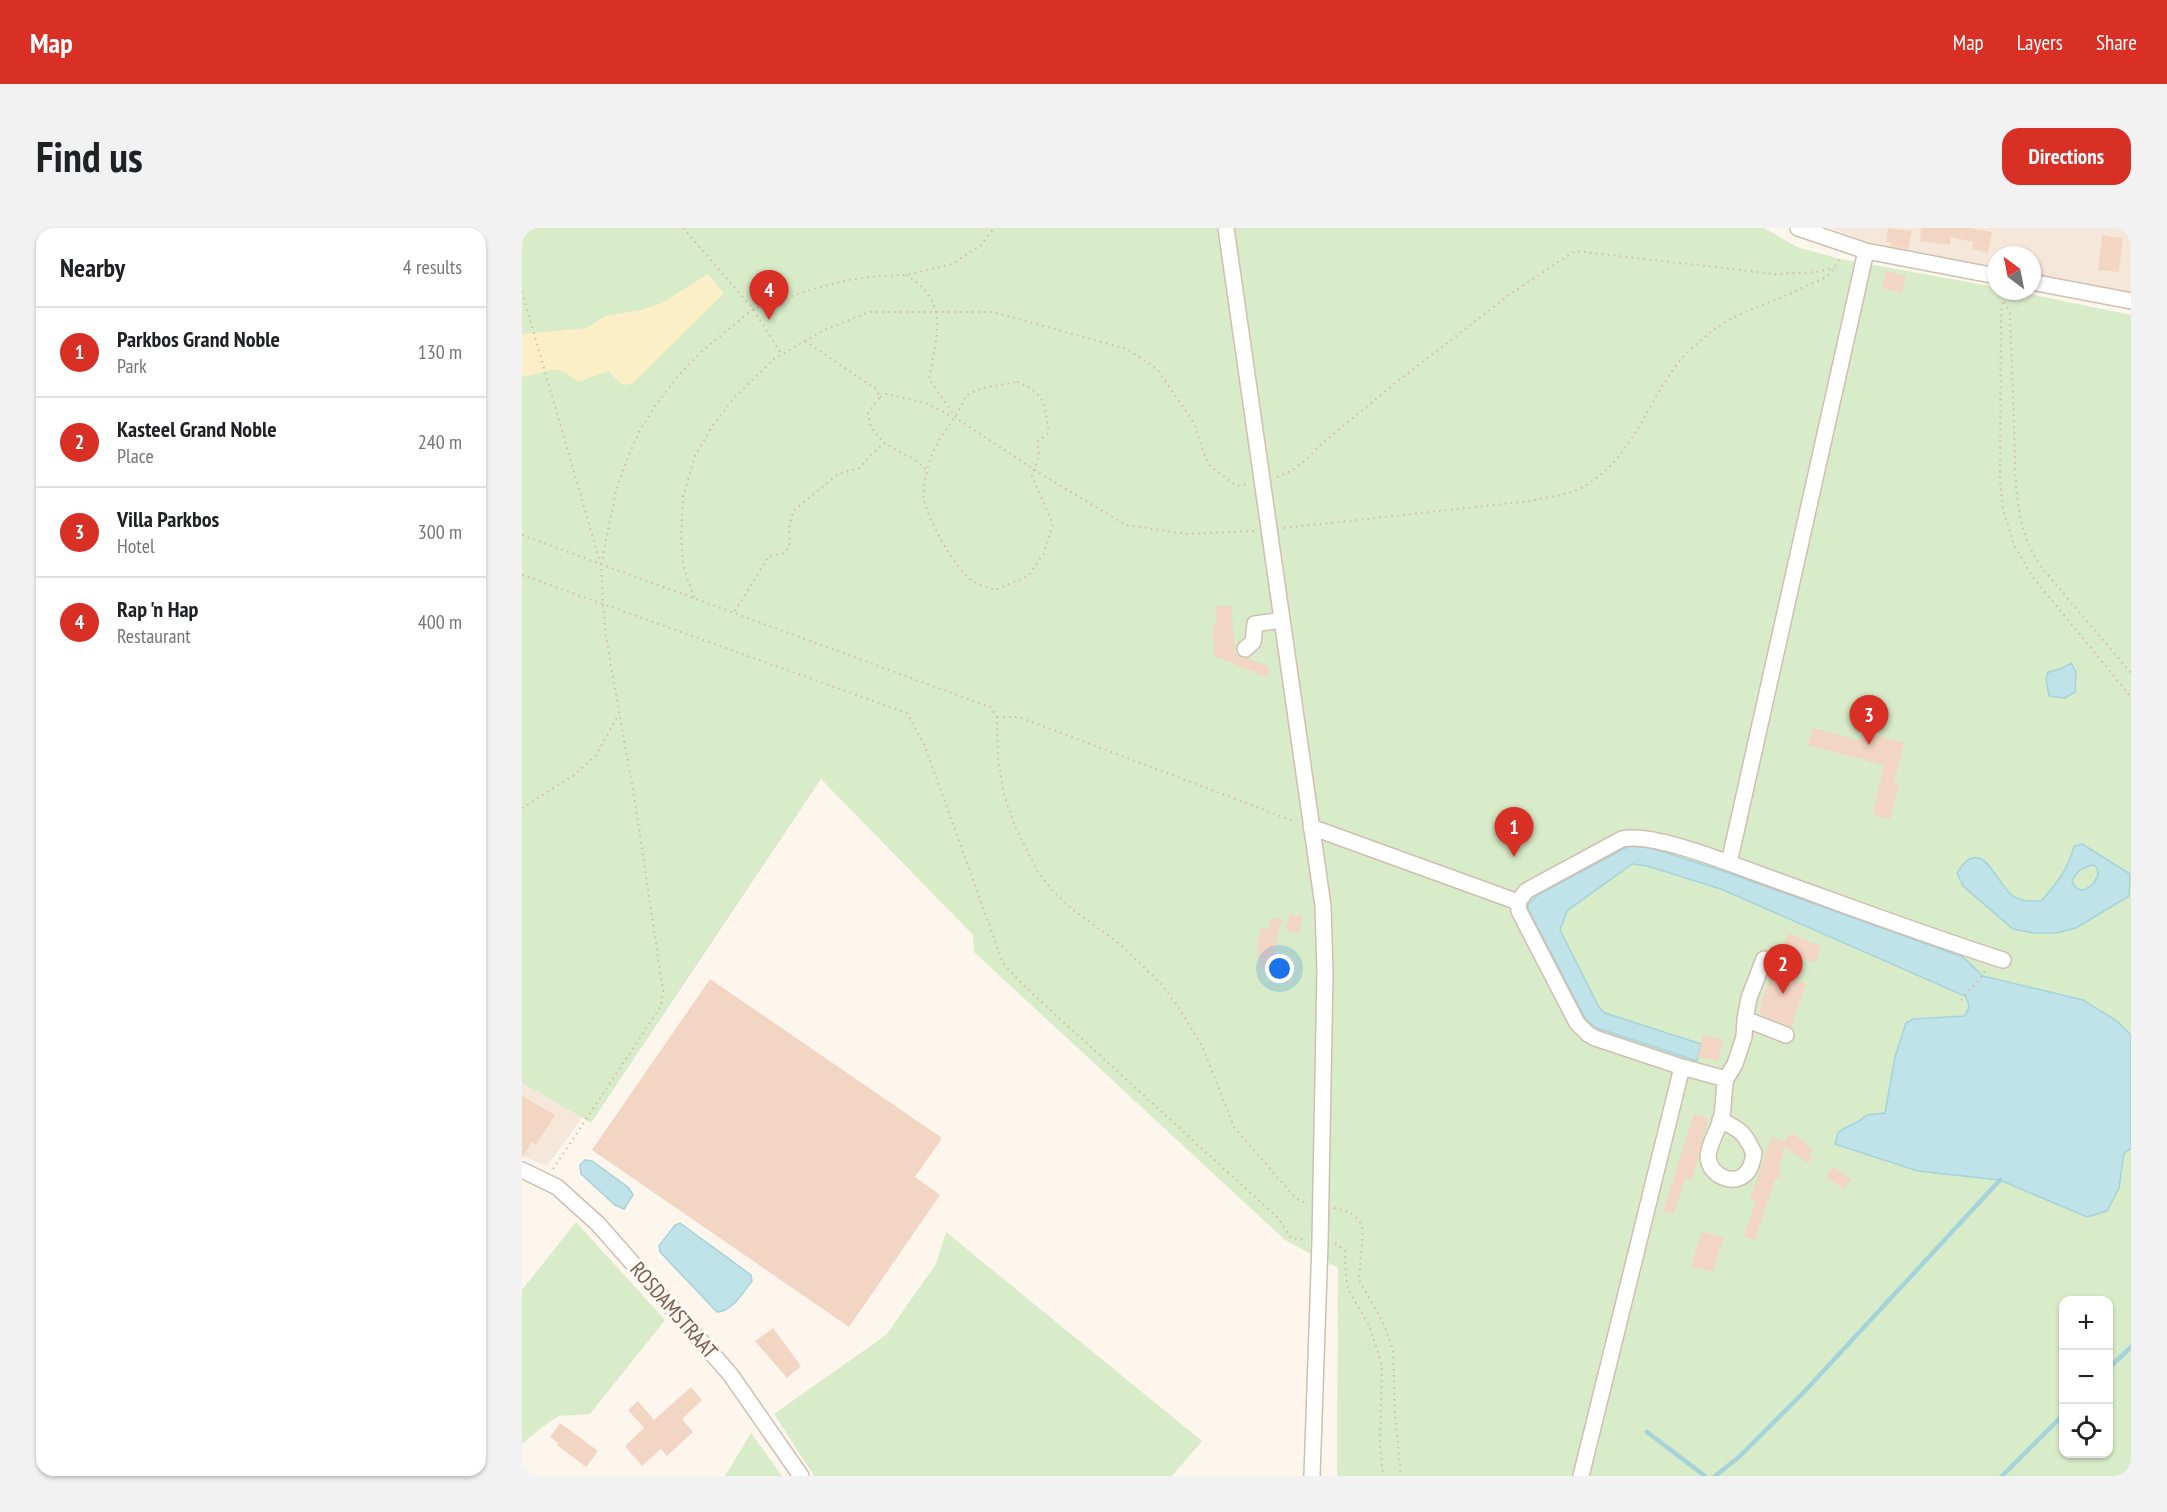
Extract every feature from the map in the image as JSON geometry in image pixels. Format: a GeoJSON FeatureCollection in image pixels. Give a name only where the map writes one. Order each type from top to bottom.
{"type":"FeatureCollection","features":[{"type":"Feature","properties":{"kind":"street"},"geometry":{"type":"LineString","coordinates":[[1226,228],[1323,906],[1325,972],[1320,1242],[1312,1476]]}},
{"type":"Feature","properties":{"kind":"street"},"geometry":{"type":"LineString","coordinates":[[1798,228],[1866,251],[1987,274]]}},
{"type":"Feature","properties":{"kind":"street"},"geometry":{"type":"LineString","coordinates":[[1729,863],[1866,251]]}},
{"type":"Feature","properties":{"kind":"street"},"geometry":{"type":"LineString","coordinates":[[2041,284],[2131,301]]}},
{"type":"Feature","properties":{"kind":"street"},"geometry":{"type":"LineString","coordinates":[[1245,649],[1253,642],[1255,624],[1282,620]]}},
{"type":"Feature","properties":{"kind":"street"},"geometry":{"type":"LineString","coordinates":[[1311,827],[1518,902]]}},
{"type":"Feature","properties":{"kind":"street"},"geometry":{"type":"LineString","coordinates":[[1725,1079],[1595,1038],[1577,1023],[1519,912],[1518,902],[1526,891],[1622,839],[1631,837],[1653,839],[1729,863],[2003,960]]}},
{"type":"Feature","properties":{"kind":"street"},"geometry":{"type":"LineString","coordinates":[[1720,1120],[1725,1079],[1735,1064],[1741,1046],[1749,998],[1764,959]]}},
{"type":"Feature","properties":{"kind":"street"},"geometry":{"type":"LineString","coordinates":[[1745,1019],[1785,1035]]}},
{"type":"Feature","properties":{"kind":"street"},"geometry":{"type":"LineString","coordinates":[[1581,1476],[1682,1067]]}},
{"type":"Feature","properties":{"kind":"street","name":"ROSDAMSTRAAT"},"geometry":{"type":"LineString","coordinates":[[522,1170],[557,1187],[598,1224],[730,1374],[801,1476]]}},
{"type":"Feature","properties":{"kind":"path"},"geometry":{"type":"LineString","coordinates":[[682,228],[753,309],[782,355]]}},
{"type":"Feature","properties":{"kind":"path"},"geometry":{"type":"LineString","coordinates":[[601,565],[616,491],[639,432],[655,406],[679,375],[701,352],[753,309],[848,280],[906,275],[952,264],[981,245],[994,228]]}},
{"type":"Feature","properties":{"kind":"path"},"geometry":{"type":"LineString","coordinates":[[927,470],[915,460],[884,443],[871,428],[868,413],[880,397],[886,394],[926,403],[956,418],[1126,525],[1187,534],[1269,530],[1530,501],[1565,494],[1579,489],[1601,473],[1623,452],[1679,362],[1705,337],[1721,324],[1826,277],[1835,268],[1845,245]]}},
{"type":"Feature","properties":{"kind":"path"},"geometry":{"type":"LineString","coordinates":[[694,597],[683,564],[681,536],[683,497],[696,456],[713,425],[734,398],[774,359],[824,330],[868,312],[993,312],[1127,349],[1157,369],[1173,389],[1194,423],[1210,466],[1237,486],[1262,483],[1291,471],[1412,369],[1513,292],[1575,251],[1775,274],[1816,272],[1835,268]]}},
{"type":"Feature","properties":{"kind":"path"},"geometry":{"type":"LineString","coordinates":[[906,275],[920,284],[930,296],[937,311],[938,326],[929,379],[956,418]]}},
{"type":"Feature","properties":{"kind":"path"},"geometry":{"type":"LineString","coordinates":[[522,292],[601,565],[603,604],[619,714],[663,991],[661,1006],[545,1181]]}},
{"type":"Feature","properties":{"kind":"path"},"geometry":{"type":"LineString","coordinates":[[2004,302],[2010,314],[2017,494],[2026,539],[2031,552],[2042,568],[2131,673]]}},
{"type":"Feature","properties":{"kind":"path"},"geometry":{"type":"LineString","coordinates":[[2004,302],[2001,312],[2000,482],[2007,525],[2014,545],[2032,576],[2131,697]]}},
{"type":"Feature","properties":{"kind":"path"},"geometry":{"type":"LineString","coordinates":[[805,341],[876,389],[880,397]]}},
{"type":"Feature","properties":{"kind":"path"},"geometry":{"type":"LineString","coordinates":[[1017,382],[1034,388],[1044,401],[1049,433],[1038,441],[1039,456],[1034,469],[1032,476],[1035,485],[1053,524],[1044,553],[1028,576],[995,590],[973,582],[961,571],[940,538],[923,498],[927,470],[937,443],[956,418],[966,395],[982,388],[1017,382]]}},
{"type":"Feature","properties":{"kind":"path"},"geometry":{"type":"LineString","coordinates":[[734,612],[769,556],[785,553],[790,543],[789,528],[793,511],[838,474],[860,468],[884,443]]}},
{"type":"Feature","properties":{"kind":"path"},"geometry":{"type":"LineString","coordinates":[[522,536],[990,706],[997,717],[998,758],[1004,794],[1015,827],[1038,872],[1053,891],[1072,909],[1120,944],[1161,984],[1202,1046],[1234,1127],[1290,1193],[1308,1204],[1345,1210],[1362,1223],[1359,1280],[1383,1322],[1393,1350],[1395,1415],[1401,1476]]}},
{"type":"Feature","properties":{"kind":"path"},"geometry":{"type":"LineString","coordinates":[[522,575],[907,713],[924,744],[1002,963],[1279,1219],[1291,1238],[1335,1244],[1345,1251],[1349,1290],[1370,1325],[1382,1365],[1380,1443],[1383,1476]]}},
{"type":"Feature","properties":{"kind":"path"},"geometry":{"type":"LineString","coordinates":[[522,808],[573,776],[596,755],[619,714]]}},
{"type":"Feature","properties":{"kind":"path"},"geometry":{"type":"LineString","coordinates":[[997,717],[1019,717],[1311,827]]}},
{"type":"Feature","properties":{"kind":"path"},"geometry":{"type":"LineString","coordinates":[[1961,1000],[1984,974]]}},
{"type":"Feature","properties":{"kind":"shaded area"},"geometry":{"type":"Polygon","coordinates":[[[1830,228],[2131,228],[2131,293],[2041,277],[2041,246],[1987,246],[1987,266],[1881,247],[1830,228]]]}},
{"type":"Feature","properties":{"kind":"shaded area"},"geometry":{"type":"Polygon","coordinates":[[[522,1083],[582,1118],[547,1166],[522,1156],[522,1083]]]}},
{"type":"Feature","properties":{"kind":"green space"},"geometry":{"type":"Polygon","coordinates":[[[522,228],[1764,228],[1797,247],[1840,259],[1987,285],[1987,300],[2041,300],[2041,296],[2131,315],[2131,1476],[1337,1476],[1338,1268],[1285,1240],[974,952],[973,935],[821,779],[591,1123],[522,1083],[522,228]]]}},
{"type":"Feature","properties":{"kind":"green space"},"geometry":{"type":"Polygon","coordinates":[[[576,1222],[665,1320],[590,1414],[559,1416],[522,1444],[522,1290],[576,1222]]]}},
{"type":"Feature","properties":{"kind":"green space"},"geometry":{"type":"Polygon","coordinates":[[[946,1232],[1202,1441],[1172,1476],[814,1476],[774,1414],[886,1335],[936,1264],[946,1232]]]}},
{"type":"Feature","properties":{"kind":"green space"},"geometry":{"type":"Polygon","coordinates":[[[751,1433],[782,1476],[725,1476],[751,1433]]]}},
{"type":"Feature","properties":{"kind":"sand"},"geometry":{"type":"Polygon","coordinates":[[[708,274],[724,293],[632,384],[623,385],[608,371],[578,382],[557,370],[522,377],[522,334],[587,328],[605,316],[641,310],[660,304],[708,274]]]}},
{"type":"Feature","properties":{"kind":"water"},"geometry":{"type":"Polygon","coordinates":[[[2071,663],[2076,672],[2075,692],[2065,698],[2049,696],[2046,679],[2048,672],[2061,669],[2071,663]]]}},
{"type":"Feature","properties":{"kind":"water"},"geometry":{"type":"Polygon","coordinates":[[[2082,844],[2130,874],[2129,896],[2076,928],[2056,933],[2034,933],[2013,929],[1963,886],[1957,873],[1966,862],[1974,857],[1981,859],[1988,864],[2006,890],[2013,896],[2023,900],[2041,901],[2061,876],[2074,846],[2082,844]],[[2093,865],[2077,873],[2072,882],[2077,889],[2084,890],[2093,884],[2098,875],[2097,868],[2093,865]]]}},
{"type":"Feature","properties":{"kind":"water"},"geometry":{"type":"Polygon","coordinates":[[[1631,846],[1651,848],[1726,872],[1963,957],[1983,976],[2083,1000],[2117,1021],[2131,1035],[2131,1149],[2124,1153],[2119,1188],[2107,1211],[2087,1217],[2000,1180],[1918,1171],[1835,1144],[1838,1133],[1843,1129],[1867,1115],[1885,1113],[1895,1057],[1906,1023],[1913,1019],[1964,1016],[1968,1009],[1967,999],[1965,996],[1721,889],[1647,866],[1632,864],[1567,911],[1560,930],[1599,1007],[1605,1013],[1701,1044],[1697,1061],[1594,1027],[1585,1018],[1528,909],[1528,904],[1539,894],[1631,846]]]}},
{"type":"Feature","properties":{"kind":"water"},"geometry":{"type":"Polygon","coordinates":[[[585,1160],[592,1161],[629,1188],[633,1195],[624,1209],[615,1205],[581,1174],[580,1165],[585,1160]]]}},
{"type":"Feature","properties":{"kind":"water"},"geometry":{"type":"Polygon","coordinates":[[[680,1223],[751,1275],[752,1281],[728,1309],[717,1312],[660,1252],[659,1246],[675,1225],[680,1223]]]}},
{"type":"Feature","properties":{"kind":"building"},"geometry":{"type":"Polygon","coordinates":[[[1888,228],[1912,231],[1908,249],[1891,246],[1892,242],[1886,242],[1888,228]]]}},
{"type":"Feature","properties":{"kind":"building"},"geometry":{"type":"Polygon","coordinates":[[[1921,228],[1970,228],[1992,232],[1987,253],[1972,249],[1973,242],[1951,237],[1950,245],[1920,241],[1921,228]]]}},
{"type":"Feature","properties":{"kind":"building"},"geometry":{"type":"Polygon","coordinates":[[[2102,235],[2123,238],[2119,272],[2098,270],[2102,235]]]}},
{"type":"Feature","properties":{"kind":"building"},"geometry":{"type":"Polygon","coordinates":[[[1886,271],[1906,276],[1902,293],[1882,288],[1886,271]]]}},
{"type":"Feature","properties":{"kind":"building"},"geometry":{"type":"Polygon","coordinates":[[[1231,605],[1235,653],[1241,658],[1248,658],[1270,668],[1266,677],[1214,656],[1213,625],[1217,625],[1215,606],[1231,605]]]}},
{"type":"Feature","properties":{"kind":"building"},"geometry":{"type":"Polygon","coordinates":[[[1813,728],[1860,741],[1862,732],[1904,743],[1894,782],[1899,783],[1890,819],[1873,814],[1884,765],[1808,745],[1813,728]]]}},
{"type":"Feature","properties":{"kind":"building"},"geometry":{"type":"Polygon","coordinates":[[[1290,914],[1302,916],[1299,934],[1286,931],[1290,914]]]}},
{"type":"Feature","properties":{"kind":"building"},"geometry":{"type":"Polygon","coordinates":[[[1271,918],[1282,920],[1270,969],[1259,967],[1261,958],[1256,957],[1261,927],[1268,929],[1271,918]]]}},
{"type":"Feature","properties":{"kind":"building"},"geometry":{"type":"Polygon","coordinates":[[[1788,933],[1821,946],[1815,963],[1782,950],[1788,933]]]}},
{"type":"Feature","properties":{"kind":"building"},"geometry":{"type":"Polygon","coordinates":[[[1773,973],[1806,984],[1791,1027],[1759,1014],[1762,1005],[1760,1004],[1773,973]]]}},
{"type":"Feature","properties":{"kind":"building"},"geometry":{"type":"Polygon","coordinates":[[[710,979],[942,1138],[915,1177],[940,1195],[849,1327],[592,1150],[710,979]]]}},
{"type":"Feature","properties":{"kind":"building"},"geometry":{"type":"Polygon","coordinates":[[[1703,1035],[1723,1040],[1718,1061],[1698,1057],[1703,1035]]]}},
{"type":"Feature","properties":{"kind":"building"},"geometry":{"type":"Polygon","coordinates":[[[522,1096],[555,1115],[536,1145],[532,1142],[522,1158],[522,1096]]]}},
{"type":"Feature","properties":{"kind":"building"},"geometry":{"type":"Polygon","coordinates":[[[1694,1114],[1708,1118],[1692,1180],[1685,1178],[1674,1214],[1663,1211],[1694,1114]]]}},
{"type":"Feature","properties":{"kind":"building"},"geometry":{"type":"Polygon","coordinates":[[[1792,1133],[1813,1149],[1809,1154],[1813,1157],[1808,1163],[1785,1147],[1779,1168],[1780,1177],[1775,1179],[1755,1240],[1744,1237],[1756,1201],[1750,1199],[1772,1137],[1785,1142],[1787,1135],[1789,1137],[1792,1133]]]}},
{"type":"Feature","properties":{"kind":"building"},"geometry":{"type":"Polygon","coordinates":[[[1833,1167],[1851,1179],[1844,1189],[1826,1177],[1833,1167]]]}},
{"type":"Feature","properties":{"kind":"building"},"geometry":{"type":"Polygon","coordinates":[[[1702,1231],[1723,1238],[1713,1272],[1691,1266],[1702,1231]]]}},
{"type":"Feature","properties":{"kind":"building"},"geometry":{"type":"Polygon","coordinates":[[[773,1328],[801,1366],[787,1378],[755,1341],[773,1328]]]}},
{"type":"Feature","properties":{"kind":"building"},"geometry":{"type":"Polygon","coordinates":[[[691,1387],[702,1400],[682,1419],[693,1432],[667,1456],[661,1449],[642,1466],[625,1446],[644,1428],[628,1410],[638,1401],[654,1420],[691,1387]]]}},
{"type":"Feature","properties":{"kind":"building"},"geometry":{"type":"Polygon","coordinates":[[[560,1423],[598,1451],[586,1467],[550,1437],[560,1423]]]}},
{"type":"Feature","properties":{"kind":"waterway"},"geometry":{"type":"LineString","coordinates":[[1715,1476],[1739,1457],[1804,1392],[2000,1180]]}},
{"type":"Feature","properties":{"kind":"waterway"},"geometry":{"type":"LineString","coordinates":[[2113,1364],[2131,1347]]}},
{"type":"Feature","properties":{"kind":"waterway"},"geometry":{"type":"LineString","coordinates":[[2002,1476],[2059,1419]]}},
{"type":"Feature","properties":{"kind":"waterway"},"geometry":{"type":"LineString","coordinates":[[1647,1432],[1705,1476]]}},
{"type":"Feature","properties":{"kind":"place","name":"Rap 'n Hap"},"geometry":{"type":"Point","coordinates":[769,320]}},
{"type":"Feature","properties":{"kind":"place","name":"Villa Parkbos"},"geometry":{"type":"Point","coordinates":[1869,745]}},
{"type":"Feature","properties":{"kind":"place","name":"Parkbos Grand Noble"},"geometry":{"type":"Point","coordinates":[1514,857]}},
{"type":"Feature","properties":{"kind":"place","name":"Kasteel Grand Noble"},"geometry":{"type":"Point","coordinates":[1783,994]}}]}
